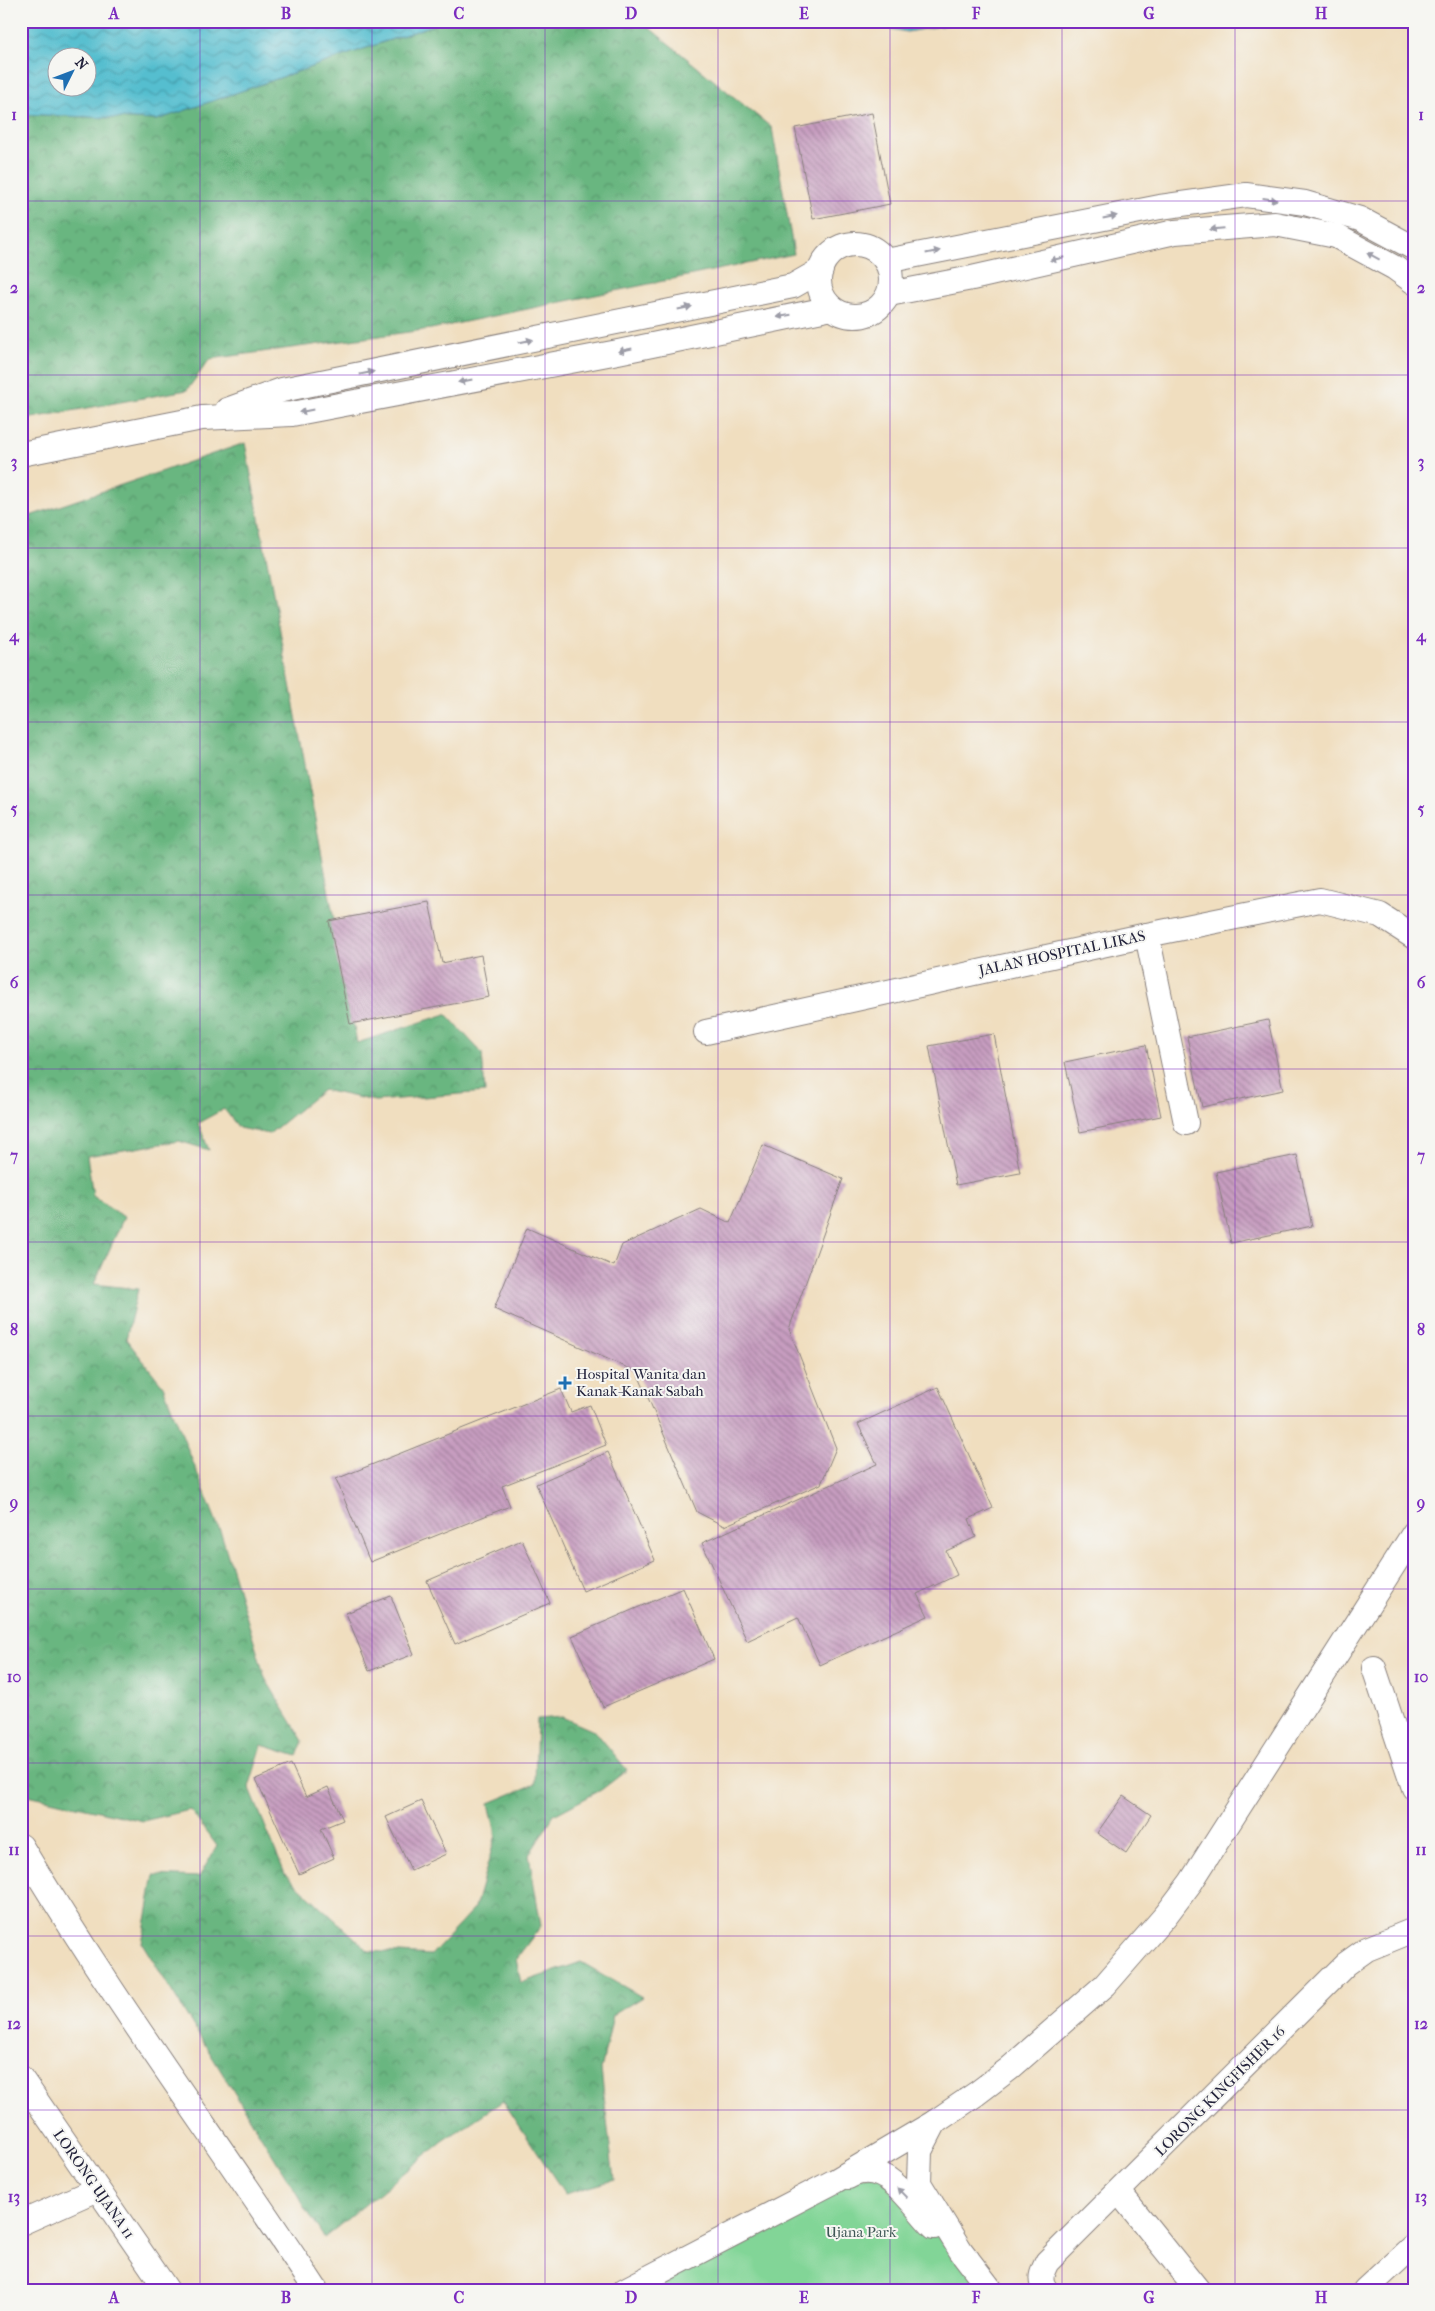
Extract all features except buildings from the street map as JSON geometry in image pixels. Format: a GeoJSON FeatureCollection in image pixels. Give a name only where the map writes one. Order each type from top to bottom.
{"type":"FeatureCollection","features":[{"type":"Feature","properties":{"kind":"street"},"geometry":{"type":"LineString","coordinates":[[886,261],[1160,207],[1246,195],[1305,204],[1360,219],[1414,248]]}},
{"type":"Feature","properties":{"kind":"street"},"geometry":{"type":"LineString","coordinates":[[889,294],[972,278],[1175,232],[1275,224],[1336,236],[1395,268],[1414,282]]}},
{"type":"Feature","properties":{"kind":"street"},"geometry":{"type":"LineString","coordinates":[[856,244],[867,247],[878,252],[886,261],[890,272],[889,294],[879,307],[864,315],[842,314],[832,308],[821,291],[821,270],[826,260],[834,251],[844,246],[856,244]]}},
{"type":"Feature","properties":{"kind":"street"},"geometry":{"type":"LineString","coordinates":[[21,454],[202,418],[282,390],[793,286],[821,270]]}},
{"type":"Feature","properties":{"kind":"street"},"geometry":{"type":"LineString","coordinates":[[202,418],[292,414],[832,308]]}},
{"type":"Feature","properties":{"kind":"street","name":"JALAN HOSPITAL LIKAS"},"geometry":{"type":"LineString","coordinates":[[706,1032],[1147,935],[1320,900],[1380,915],[1414,937]]}},
{"type":"Feature","properties":{"kind":"street"},"geometry":{"type":"LineString","coordinates":[[1147,935],[1186,1124]]}},
{"type":"Feature","properties":{"kind":"street"},"geometry":{"type":"LineString","coordinates":[[626,2290],[835,2181],[935,2122],[1009,2069],[1105,1985],[1166,1915],[1191,1882],[1414,1533]]}},
{"type":"Feature","properties":{"kind":"street"},"geometry":{"type":"LineString","coordinates":[[1374,1668],[1414,1788]]}},
{"type":"Feature","properties":{"kind":"street"},"geometry":{"type":"LineString","coordinates":[[21,1846],[69,1927],[117,2000],[316,2290]]}},
{"type":"Feature","properties":{"kind":"street","name":"LORONG KINGFISHER 16"},"geometry":{"type":"LineString","coordinates":[[1043,2281],[1048,2262],[1346,1964],[1366,1949],[1414,1930]]}},
{"type":"Feature","properties":{"kind":"street","name":"LORONG UJANA 11"},"geometry":{"type":"LineString","coordinates":[[21,2078],[167,2290]]}},
{"type":"Feature","properties":{"kind":"street"},"geometry":{"type":"LineString","coordinates":[[935,2122],[920,2151],[919,2183],[962,2251],[991,2290]]}},
{"type":"Feature","properties":{"kind":"street"},"geometry":{"type":"LineString","coordinates":[[835,2181],[863,2172],[881,2174],[962,2251]]}},
{"type":"Feature","properties":{"kind":"street"},"geometry":{"type":"LineString","coordinates":[[21,2223],[97,2189]]}},
{"type":"Feature","properties":{"kind":"street"},"geometry":{"type":"LineString","coordinates":[[1119,2192],[1198,2290]]}},
{"type":"Feature","properties":{"kind":"street"},"geometry":{"type":"LineString","coordinates":[[1365,2290],[1414,2245]]}},
{"type":"Feature","properties":{"kind":"green space"},"geometry":{"type":"Polygon","coordinates":[[[445,21],[641,21],[772,128],[794,254],[431,329],[210,359],[187,390],[21,420],[21,114],[157,120],[445,21]]]}},
{"type":"Feature","properties":{"kind":"green space"},"geometry":{"type":"Polygon","coordinates":[[[245,443],[357,1043],[446,1014],[482,1053],[485,1092],[375,1101],[323,1090],[269,1134],[239,1128],[224,1109],[198,1123],[209,1150],[179,1141],[87,1156],[93,1196],[124,1217],[94,1284],[138,1289],[126,1339],[163,1386],[222,1536],[265,1678],[303,1741],[297,1756],[262,1745],[249,1787],[285,1874],[369,1951],[431,1955],[475,1908],[496,1835],[489,1803],[535,1784],[537,1719],[562,1717],[596,1732],[627,1770],[601,1790],[554,1815],[529,1855],[541,1926],[516,1959],[521,1983],[581,1962],[642,1997],[613,2015],[601,2070],[614,2180],[565,2194],[503,2101],[443,2141],[324,2238],[142,1943],[154,1875],[199,1877],[217,1846],[190,1810],[143,1821],[28,1795],[21,1779],[21,519],[245,443]]]}},
{"type":"Feature","properties":{"kind":"green space","name":"Ujana Park"},"geometry":{"type":"Polygon","coordinates":[[[881,2174],[991,2290],[625,2290],[835,2181],[881,2174]]]}},
{"type":"Feature","properties":{"kind":"water"},"geometry":{"type":"Polygon","coordinates":[[[21,21],[445,21],[157,120],[21,114],[21,21]]]}},
{"type":"Feature","properties":{"kind":"water"},"geometry":{"type":"Polygon","coordinates":[[[848,21],[969,21],[907,32],[848,21]]]}},
{"type":"Feature","properties":{"kind":"place","name":"Hospital Wanita dan Kanak-Kanak Sabah"},"geometry":{"type":"Point","coordinates":[565,1383]}}]}
